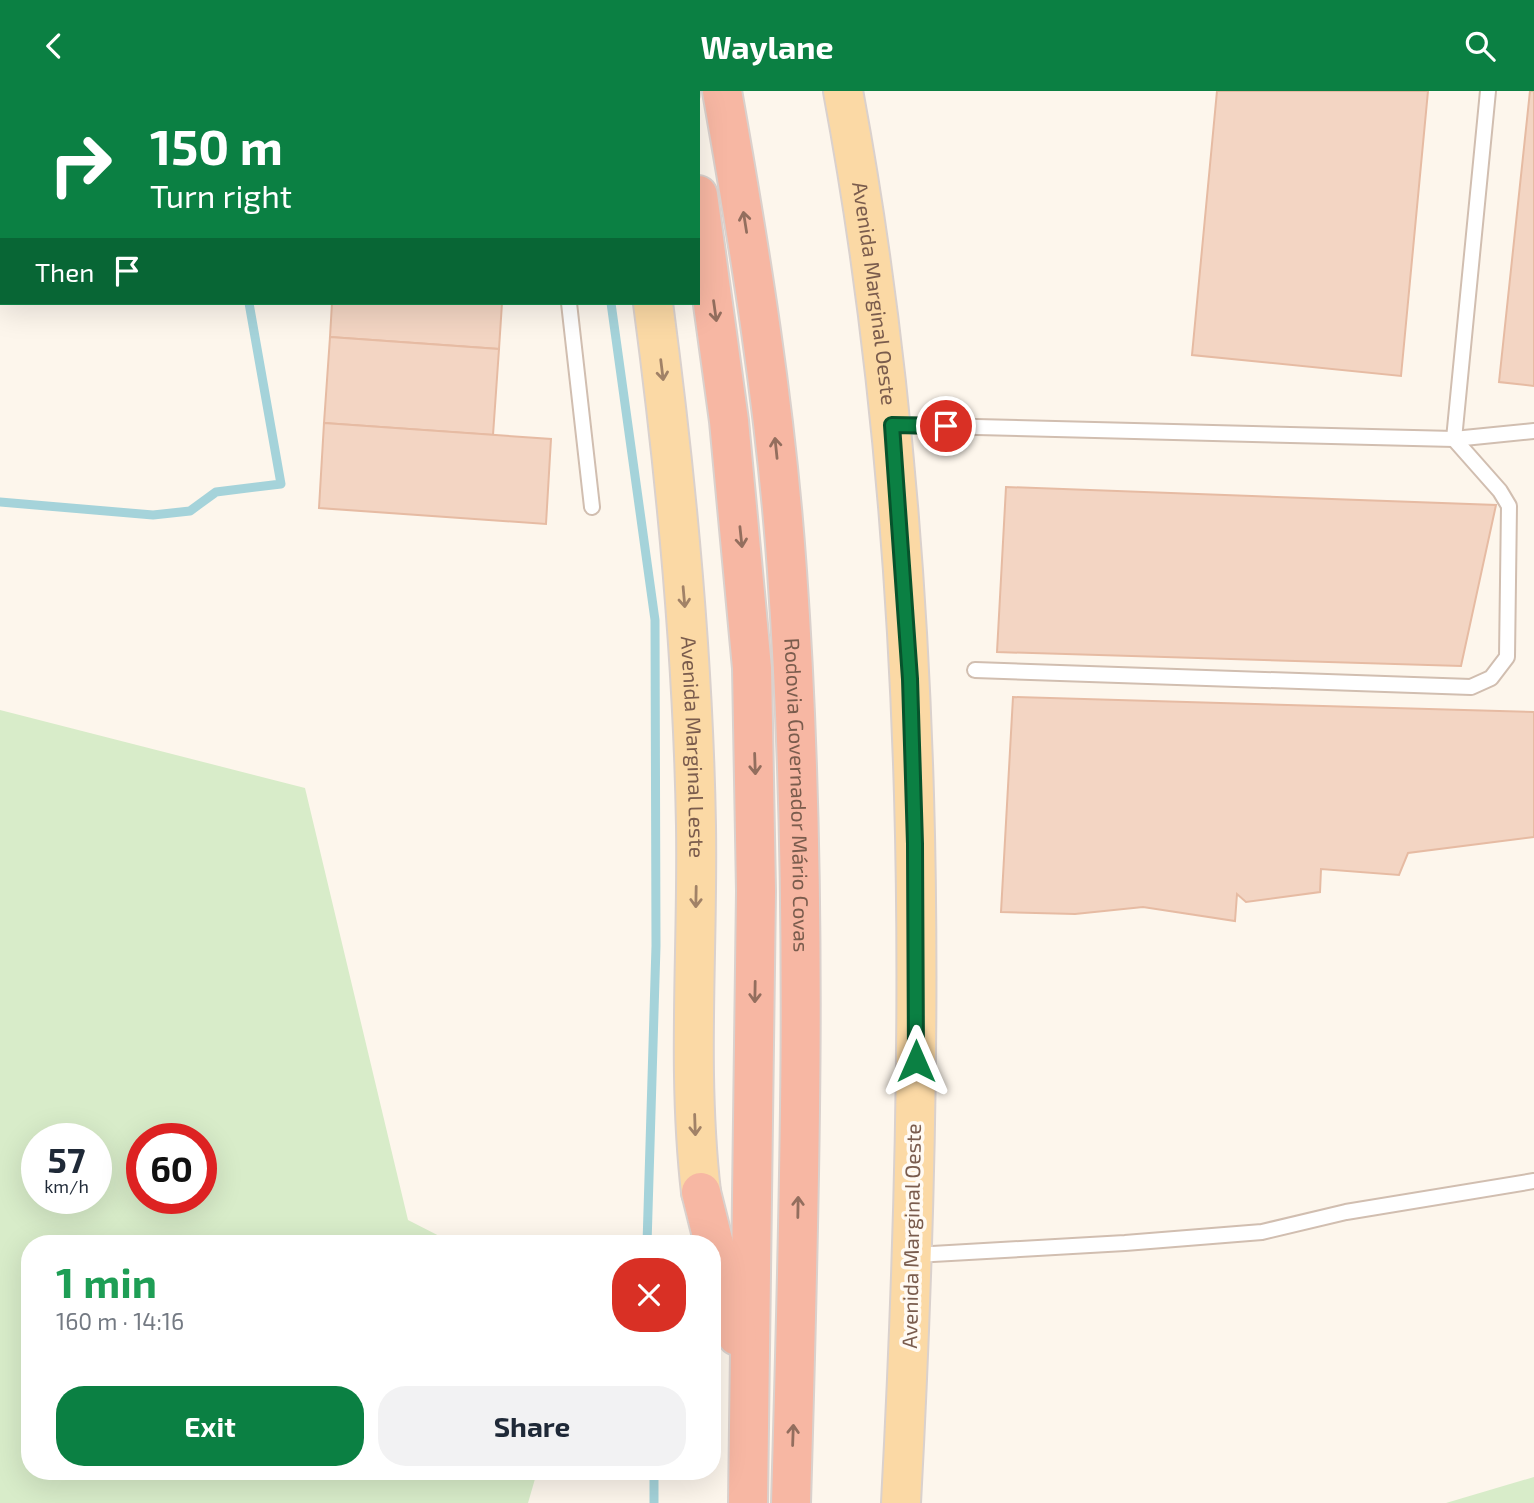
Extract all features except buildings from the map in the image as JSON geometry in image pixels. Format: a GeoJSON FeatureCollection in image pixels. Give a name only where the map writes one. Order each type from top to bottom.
{"type":"FeatureCollection","features":[{"type":"Feature","properties":{"kind":"highway","name":"Rodovia Governador Mário Covas"},"geometry":{"type":"LineString","coordinates":[[722,91],[745,223],[776,440],[794,688],[799,809],[799,1119],[791,1503]]}},
{"type":"Feature","properties":{"kind":"highway","name":"Rodovia Governador Mário Covas"},"geometry":{"type":"LineString","coordinates":[[700,210],[729,421],[752,668],[756,891],[748,1503]]}},
{"type":"Feature","properties":{"kind":"highway"},"geometry":{"type":"LineString","coordinates":[[701,1192],[712,1235]]}},
{"type":"Feature","properties":{"kind":"highway"},"geometry":{"type":"LineString","coordinates":[[721,1271],[751,1389]]}},
{"type":"Feature","properties":{"kind":"main road","name":"Avenida Marginal Oeste"},"geometry":{"type":"LineString","coordinates":[[843,91],[860,185],[892,425],[910,679],[916,1033],[914,1255],[901,1503]]}},
{"type":"Feature","properties":{"kind":"main road","name":"Avenida Marginal Leste"},"geometry":{"type":"LineString","coordinates":[[653,305],[677,512],[694,730],[696,855],[693,1078],[695,1145],[701,1192]]}},
{"type":"Feature","properties":{"kind":"lane"},"geometry":{"type":"LineString","coordinates":[[975,670],[1471,687],[1491,678],[1507,657],[1509,506],[1500,491],[1454,439],[1488,91]]}},
{"type":"Feature","properties":{"kind":"lane"},"geometry":{"type":"LineString","coordinates":[[569,305],[592,507]]}},
{"type":"Feature","properties":{"kind":"lane"},"geometry":{"type":"LineString","coordinates":[[892,425],[1454,439],[1534,431]]}},
{"type":"Feature","properties":{"kind":"lane"},"geometry":{"type":"LineString","coordinates":[[914,1255],[1262,1232],[1346,1212],[1534,1181]]}},
{"type":"Feature","properties":{"kind":"green space"},"geometry":{"type":"Polygon","coordinates":[[[0,710],[305,788],[408,1220],[437,1235],[21,1235],[21,1480],[535,1480],[528,1503],[0,1503],[0,710]]]}},
{"type":"Feature","properties":{"kind":"green space"},"geometry":{"type":"Polygon","coordinates":[[[1534,1477],[1534,1503],[1446,1503],[1534,1477]]]}},
{"type":"Feature","properties":{"kind":"waterway"},"geometry":{"type":"LineString","coordinates":[[0,502],[153,515],[190,511],[216,492],[281,484],[249,305]]}},
{"type":"Feature","properties":{"kind":"waterway"},"geometry":{"type":"LineString","coordinates":[[611,305],[655,620],[656,946],[647,1235]]}},
{"type":"Feature","properties":{"kind":"waterway"},"geometry":{"type":"LineString","coordinates":[[654,1480],[654,1503]]}},
{"type":"Feature","properties":{"kind":"route"},"geometry":{"type":"LineString","coordinates":[[916,1061],[915,844],[910,679],[892,425],[946,426]]}}]}
